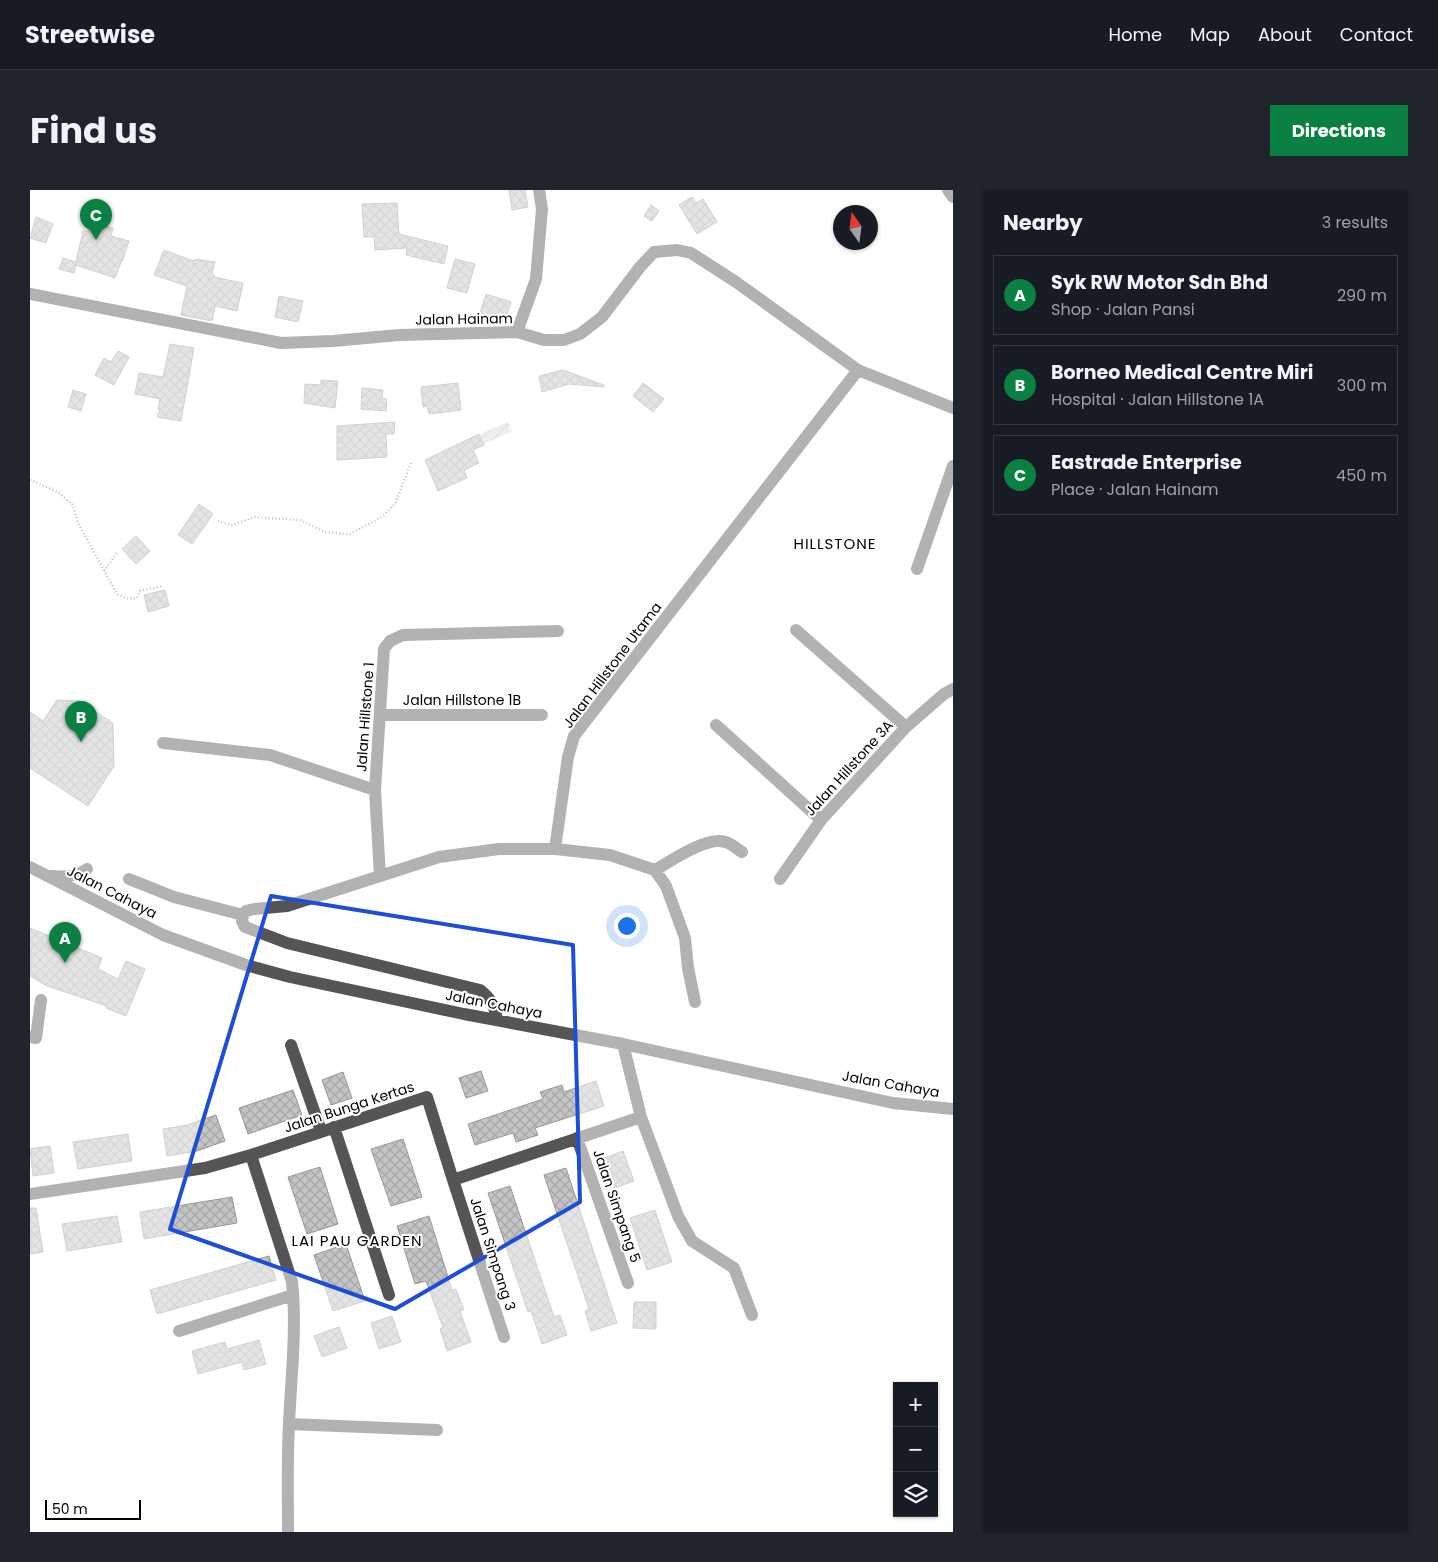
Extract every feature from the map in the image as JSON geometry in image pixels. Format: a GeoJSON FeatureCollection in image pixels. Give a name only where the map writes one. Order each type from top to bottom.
{"type":"FeatureCollection","features":[{"type":"Feature","properties":{"kind":"street"},"geometry":{"type":"LineString","coordinates":[[517,332],[536,279],[542,209],[539,190]]}},
{"type":"Feature","properties":{"kind":"street"},"geometry":{"type":"LineString","coordinates":[[948,190],[953,197]]}},
{"type":"Feature","properties":{"kind":"street","name":"Jalan Hainam"},"geometry":{"type":"LineString","coordinates":[[30,294],[281,343],[333,341],[398,335],[517,332],[544,340],[564,340],[580,334],[602,317],[640,267],[654,252],[677,250],[691,253],[728,277],[858,370]]}},
{"type":"Feature","properties":{"kind":"street"},"geometry":{"type":"LineString","coordinates":[[858,370],[953,408]]}},
{"type":"Feature","properties":{"kind":"street","name":"Jalan Hillstone Utama"},"geometry":{"type":"LineString","coordinates":[[555,849],[568,757],[574,736],[858,370]]}},
{"type":"Feature","properties":{"kind":"street"},"geometry":{"type":"LineString","coordinates":[[917,569],[953,466]]}},
{"type":"Feature","properties":{"kind":"street"},"geometry":{"type":"LineString","coordinates":[[796,630],[906,727]]}},
{"type":"Feature","properties":{"kind":"street","name":"Jalan Hillstone 1"},"geometry":{"type":"LineString","coordinates":[[380,876],[374,790],[381,715],[384,649],[390,641],[404,635],[558,631]]}},
{"type":"Feature","properties":{"kind":"street","name":"Jalan Hillstone 3A"},"geometry":{"type":"LineString","coordinates":[[780,879],[821,820],[906,727],[944,694],[953,689]]}},
{"type":"Feature","properties":{"kind":"street","name":"Jalan Hillstone 1B"},"geometry":{"type":"LineString","coordinates":[[381,715],[542,715]]}},
{"type":"Feature","properties":{"kind":"street"},"geometry":{"type":"LineString","coordinates":[[716,726],[821,820]]}},
{"type":"Feature","properties":{"kind":"street"},"geometry":{"type":"LineString","coordinates":[[163,743],[270,755],[374,790]]}},
{"type":"Feature","properties":{"kind":"street"},"geometry":{"type":"LineString","coordinates":[[655,870],[703,844],[714,841],[725,842],[742,852]]}},
{"type":"Feature","properties":{"kind":"street"},"geometry":{"type":"LineString","coordinates":[[498,1020],[495,1007],[490,998],[480,990],[287,943],[244,927],[243,916],[246,911],[254,908],[286,906],[439,857],[499,849],[555,849],[610,855],[655,870],[666,886],[685,938],[688,968],[695,1002]]}},
{"type":"Feature","properties":{"kind":"street","name":"Jalan Cahaya"},"geometry":{"type":"LineString","coordinates":[[30,867],[163,935],[246,965],[331,986],[623,1044],[893,1103],[953,1110]]}},
{"type":"Feature","properties":{"kind":"street"},"geometry":{"type":"LineString","coordinates":[[46,875],[73,876],[87,869]]}},
{"type":"Feature","properties":{"kind":"street"},"geometry":{"type":"LineString","coordinates":[[129,879],[174,897],[243,916]]}},
{"type":"Feature","properties":{"kind":"street"},"geometry":{"type":"LineString","coordinates":[[30,1037],[36,1038],[41,1000]]}},
{"type":"Feature","properties":{"kind":"street"},"geometry":{"type":"LineString","coordinates":[[623,1044],[641,1117],[683,1226],[692,1241],[734,1268],[752,1315]]}},
{"type":"Feature","properties":{"kind":"street"},"geometry":{"type":"LineString","coordinates":[[291,1045],[321,1131]]}},
{"type":"Feature","properties":{"kind":"street","name":"Jalan Bunga Kertas"},"geometry":{"type":"LineString","coordinates":[[30,1194],[205,1168],[252,1155],[427,1097],[453,1180]]}},
{"type":"Feature","properties":{"kind":"street"},"geometry":{"type":"LineString","coordinates":[[453,1180],[641,1117]]}},
{"type":"Feature","properties":{"kind":"street"},"geometry":{"type":"LineString","coordinates":[[334,1127],[389,1295]]}},
{"type":"Feature","properties":{"kind":"street","name":"Jalan Simpang 5"},"geometry":{"type":"LineString","coordinates":[[577,1138],[628,1283]]}},
{"type":"Feature","properties":{"kind":"street"},"geometry":{"type":"LineString","coordinates":[[252,1155],[292,1282],[293,1362],[289,1424],[288,1532]]}},
{"type":"Feature","properties":{"kind":"street","name":"Jalan Simpang 3"},"geometry":{"type":"LineString","coordinates":[[453,1180],[504,1337]]}},
{"type":"Feature","properties":{"kind":"street"},"geometry":{"type":"LineString","coordinates":[[179,1331],[293,1294]]}},
{"type":"Feature","properties":{"kind":"street"},"geometry":{"type":"LineString","coordinates":[[289,1424],[437,1430]]}},
{"type":"Feature","properties":{"kind":"path"},"geometry":{"type":"LineString","coordinates":[[218,521],[232,525],[256,517],[300,520],[325,532],[350,534],[382,518],[394,504],[412,463]]}},
{"type":"Feature","properties":{"kind":"path"},"geometry":{"type":"LineString","coordinates":[[30,480],[58,492],[73,505],[78,523],[117,594],[128,599],[137,598],[140,591],[163,586]]}},
{"type":"Feature","properties":{"kind":"path"},"geometry":{"type":"LineString","coordinates":[[104,571],[117,553]]}},
{"type":"Feature","properties":{"kind":"highlighted area"},"geometry":{"type":"Polygon","coordinates":[[[271,896],[573,945],[580,1202],[395,1309],[170,1229],[271,896]]]}},
{"type":"Feature","properties":{"kind":"shaded area"},"geometry":{"type":"Polygon","coordinates":[[[508,422],[512,431],[484,444],[480,434],[508,422]]]}},
{"type":"Feature","properties":{"kind":"building"},"geometry":{"type":"Polygon","coordinates":[[[509,190],[525,190],[528,207],[512,210],[509,190]]]}},
{"type":"Feature","properties":{"kind":"building"},"geometry":{"type":"Polygon","coordinates":[[[692,197],[696,203],[703,199],[717,222],[697,234],[679,205],[692,197]]]}},
{"type":"Feature","properties":{"kind":"building"},"geometry":{"type":"Polygon","coordinates":[[[397,203],[399,234],[448,246],[444,264],[406,255],[407,248],[375,250],[374,237],[364,237],[362,204],[397,203]]]}},
{"type":"Feature","properties":{"kind":"building"},"geometry":{"type":"Polygon","coordinates":[[[651,205],[659,211],[652,221],[644,216],[651,205]]]}},
{"type":"Feature","properties":{"kind":"building"},"geometry":{"type":"Polygon","coordinates":[[[36,217],[53,224],[46,243],[30,238],[36,217]]]}},
{"type":"Feature","properties":{"kind":"building"},"geometry":{"type":"Polygon","coordinates":[[[90,224],[113,228],[111,236],[129,241],[115,278],[76,265],[74,273],[59,269],[63,258],[76,262],[83,231],[89,232],[90,224]]]}},
{"type":"Feature","properties":{"kind":"building"},"geometry":{"type":"Polygon","coordinates":[[[164,250],[194,261],[195,259],[215,262],[212,273],[214,277],[243,283],[237,311],[215,306],[212,321],[181,315],[187,286],[154,275],[164,250]]]}},
{"type":"Feature","properties":{"kind":"building"},"geometry":{"type":"Polygon","coordinates":[[[455,259],[475,264],[467,293],[447,288],[455,259]]]}},
{"type":"Feature","properties":{"kind":"building"},"geometry":{"type":"Polygon","coordinates":[[[486,294],[511,302],[504,324],[479,316],[486,294]]]}},
{"type":"Feature","properties":{"kind":"building"},"geometry":{"type":"Polygon","coordinates":[[[279,296],[303,301],[298,322],[275,317],[279,296]]]}},
{"type":"Feature","properties":{"kind":"building"},"geometry":{"type":"Polygon","coordinates":[[[170,344],[194,348],[181,421],[157,417],[160,410],[158,409],[160,399],[135,394],[139,373],[163,377],[170,344]]]}},
{"type":"Feature","properties":{"kind":"building"},"geometry":{"type":"Polygon","coordinates":[[[118,351],[129,357],[114,385],[95,375],[104,358],[111,362],[118,351]]]}},
{"type":"Feature","properties":{"kind":"building"},"geometry":{"type":"Polygon","coordinates":[[[563,370],[604,385],[604,387],[569,384],[542,392],[539,376],[563,370]]]}},
{"type":"Feature","properties":{"kind":"building"},"geometry":{"type":"Polygon","coordinates":[[[321,380],[338,381],[335,408],[304,403],[305,384],[321,385],[321,380]]]}},
{"type":"Feature","properties":{"kind":"building"},"geometry":{"type":"Polygon","coordinates":[[[458,383],[461,410],[429,414],[427,406],[423,407],[421,387],[458,383]]]}},
{"type":"Feature","properties":{"kind":"building"},"geometry":{"type":"Polygon","coordinates":[[[643,383],[664,399],[653,412],[633,396],[643,383]]]}},
{"type":"Feature","properties":{"kind":"building"},"geometry":{"type":"Polygon","coordinates":[[[362,388],[383,390],[382,398],[387,399],[386,411],[361,409],[362,388]]]}},
{"type":"Feature","properties":{"kind":"building"},"geometry":{"type":"Polygon","coordinates":[[[73,390],[86,394],[81,411],[68,407],[73,390]]]}},
{"type":"Feature","properties":{"kind":"building"},"geometry":{"type":"Polygon","coordinates":[[[395,422],[394,434],[386,434],[387,457],[337,460],[337,426],[395,422]]]}},
{"type":"Feature","properties":{"kind":"building"},"geometry":{"type":"Polygon","coordinates":[[[479,434],[484,445],[473,450],[479,463],[464,470],[467,478],[438,491],[425,460],[479,434]]]}},
{"type":"Feature","properties":{"kind":"building"},"geometry":{"type":"Polygon","coordinates":[[[199,504],[213,514],[192,544],[178,535],[199,504]]]}},
{"type":"Feature","properties":{"kind":"building"},"geometry":{"type":"Polygon","coordinates":[[[136,536],[150,551],[136,564],[122,549],[136,536]]]}},
{"type":"Feature","properties":{"kind":"building"},"geometry":{"type":"Polygon","coordinates":[[[165,590],[169,606],[148,612],[144,595],[165,590]]]}},
{"type":"Feature","properties":{"kind":"building"},"geometry":{"type":"Polygon","coordinates":[[[57,700],[79,701],[113,723],[114,766],[88,806],[30,768],[30,712],[43,721],[57,700]]]}},
{"type":"Feature","properties":{"kind":"building"},"geometry":{"type":"Polygon","coordinates":[[[30,928],[102,958],[98,969],[118,979],[126,961],[145,969],[126,1016],[106,1008],[107,1006],[47,986],[30,976],[30,928]]]}},
{"type":"Feature","properties":{"kind":"building"},"geometry":{"type":"Polygon","coordinates":[[[481,1071],[488,1091],[466,1098],[459,1078],[481,1071]]]}},
{"type":"Feature","properties":{"kind":"building"},"geometry":{"type":"Polygon","coordinates":[[[343,1072],[352,1098],[331,1105],[322,1080],[343,1072]]]}},
{"type":"Feature","properties":{"kind":"building"},"geometry":{"type":"Polygon","coordinates":[[[596,1081],[604,1106],[535,1128],[538,1135],[516,1142],[513,1133],[475,1145],[468,1124],[543,1099],[540,1092],[562,1085],[564,1092],[596,1081]]]}},
{"type":"Feature","properties":{"kind":"building"},"geometry":{"type":"Polygon","coordinates":[[[293,1090],[302,1115],[248,1134],[239,1108],[293,1090]]]}},
{"type":"Feature","properties":{"kind":"building"},"geometry":{"type":"Polygon","coordinates":[[[216,1115],[225,1141],[197,1151],[167,1156],[163,1129],[187,1125],[216,1115]]]}},
{"type":"Feature","properties":{"kind":"building"},"geometry":{"type":"Polygon","coordinates":[[[128,1134],[132,1161],[78,1169],[73,1142],[128,1134]]]}},
{"type":"Feature","properties":{"kind":"building"},"geometry":{"type":"Polygon","coordinates":[[[403,1139],[422,1197],[391,1206],[371,1149],[403,1139]]]}},
{"type":"Feature","properties":{"kind":"building"},"geometry":{"type":"Polygon","coordinates":[[[50,1146],[54,1173],[33,1176],[30,1149],[50,1146]]]}},
{"type":"Feature","properties":{"kind":"building"},"geometry":{"type":"Polygon","coordinates":[[[623,1151],[634,1181],[615,1188],[604,1158],[623,1151]]]}},
{"type":"Feature","properties":{"kind":"building"},"geometry":{"type":"Polygon","coordinates":[[[320,1167],[338,1224],[307,1234],[288,1177],[320,1167]]]}},
{"type":"Feature","properties":{"kind":"building"},"geometry":{"type":"Polygon","coordinates":[[[566,1168],[617,1323],[591,1331],[585,1311],[589,1309],[544,1175],[566,1168]]]}},
{"type":"Feature","properties":{"kind":"building"},"geometry":{"type":"Polygon","coordinates":[[[510,1186],[554,1317],[560,1315],[567,1335],[542,1344],[531,1311],[528,1312],[488,1193],[510,1186]]]}},
{"type":"Feature","properties":{"kind":"building"},"geometry":{"type":"Polygon","coordinates":[[[232,1197],[237,1223],[144,1239],[140,1212],[232,1197]]]}},
{"type":"Feature","properties":{"kind":"building"},"geometry":{"type":"Polygon","coordinates":[[[30,1208],[36,1208],[43,1252],[30,1254],[30,1208]]]}},
{"type":"Feature","properties":{"kind":"building"},"geometry":{"type":"Polygon","coordinates":[[[655,1210],[672,1262],[647,1270],[630,1218],[655,1210]]]}},
{"type":"Feature","properties":{"kind":"building"},"geometry":{"type":"Polygon","coordinates":[[[117,1216],[122,1242],[67,1251],[62,1224],[117,1216]]]}},
{"type":"Feature","properties":{"kind":"building"},"geometry":{"type":"Polygon","coordinates":[[[429,1216],[452,1290],[456,1289],[464,1310],[460,1311],[471,1342],[447,1351],[440,1329],[443,1328],[426,1281],[415,1284],[397,1226],[429,1216]]]}},
{"type":"Feature","properties":{"kind":"building"},"geometry":{"type":"Polygon","coordinates":[[[346,1244],[365,1301],[333,1311],[314,1255],[346,1244]]]}},
{"type":"Feature","properties":{"kind":"building"},"geometry":{"type":"Polygon","coordinates":[[[269,1256],[276,1280],[157,1314],[150,1290],[269,1256]]]}},
{"type":"Feature","properties":{"kind":"building"},"geometry":{"type":"Polygon","coordinates":[[[634,1302],[656,1302],[656,1329],[633,1328],[634,1302]]]}},
{"type":"Feature","properties":{"kind":"building"},"geometry":{"type":"Polygon","coordinates":[[[392,1316],[401,1342],[379,1349],[371,1323],[392,1316]]]}},
{"type":"Feature","properties":{"kind":"building"},"geometry":{"type":"Polygon","coordinates":[[[339,1327],[347,1348],[322,1357],[314,1336],[339,1327]]]}},
{"type":"Feature","properties":{"kind":"building"},"geometry":{"type":"Polygon","coordinates":[[[259,1340],[266,1364],[244,1370],[242,1362],[198,1374],[192,1351],[225,1342],[227,1349],[259,1340]]]}},
{"type":"Feature","properties":{"kind":"place","name":"Eastrade Enterprise"},"geometry":{"type":"Point","coordinates":[96,240]}},
{"type":"Feature","properties":{"kind":"place","name":"Borneo Medical Centre Miri"},"geometry":{"type":"Point","coordinates":[81,742]}},
{"type":"Feature","properties":{"kind":"place","name":"Syk RW Motor Sdn Bhd"},"geometry":{"type":"Point","coordinates":[65,963]}},
{"type":"Feature","properties":{"kind":"district","name":"HILLSTONE"},"geometry":{"type":"Point","coordinates":[835,543]}},
{"type":"Feature","properties":{"kind":"district","name":"LAI PAU GARDEN"},"geometry":{"type":"Point","coordinates":[357,1240]}}]}
